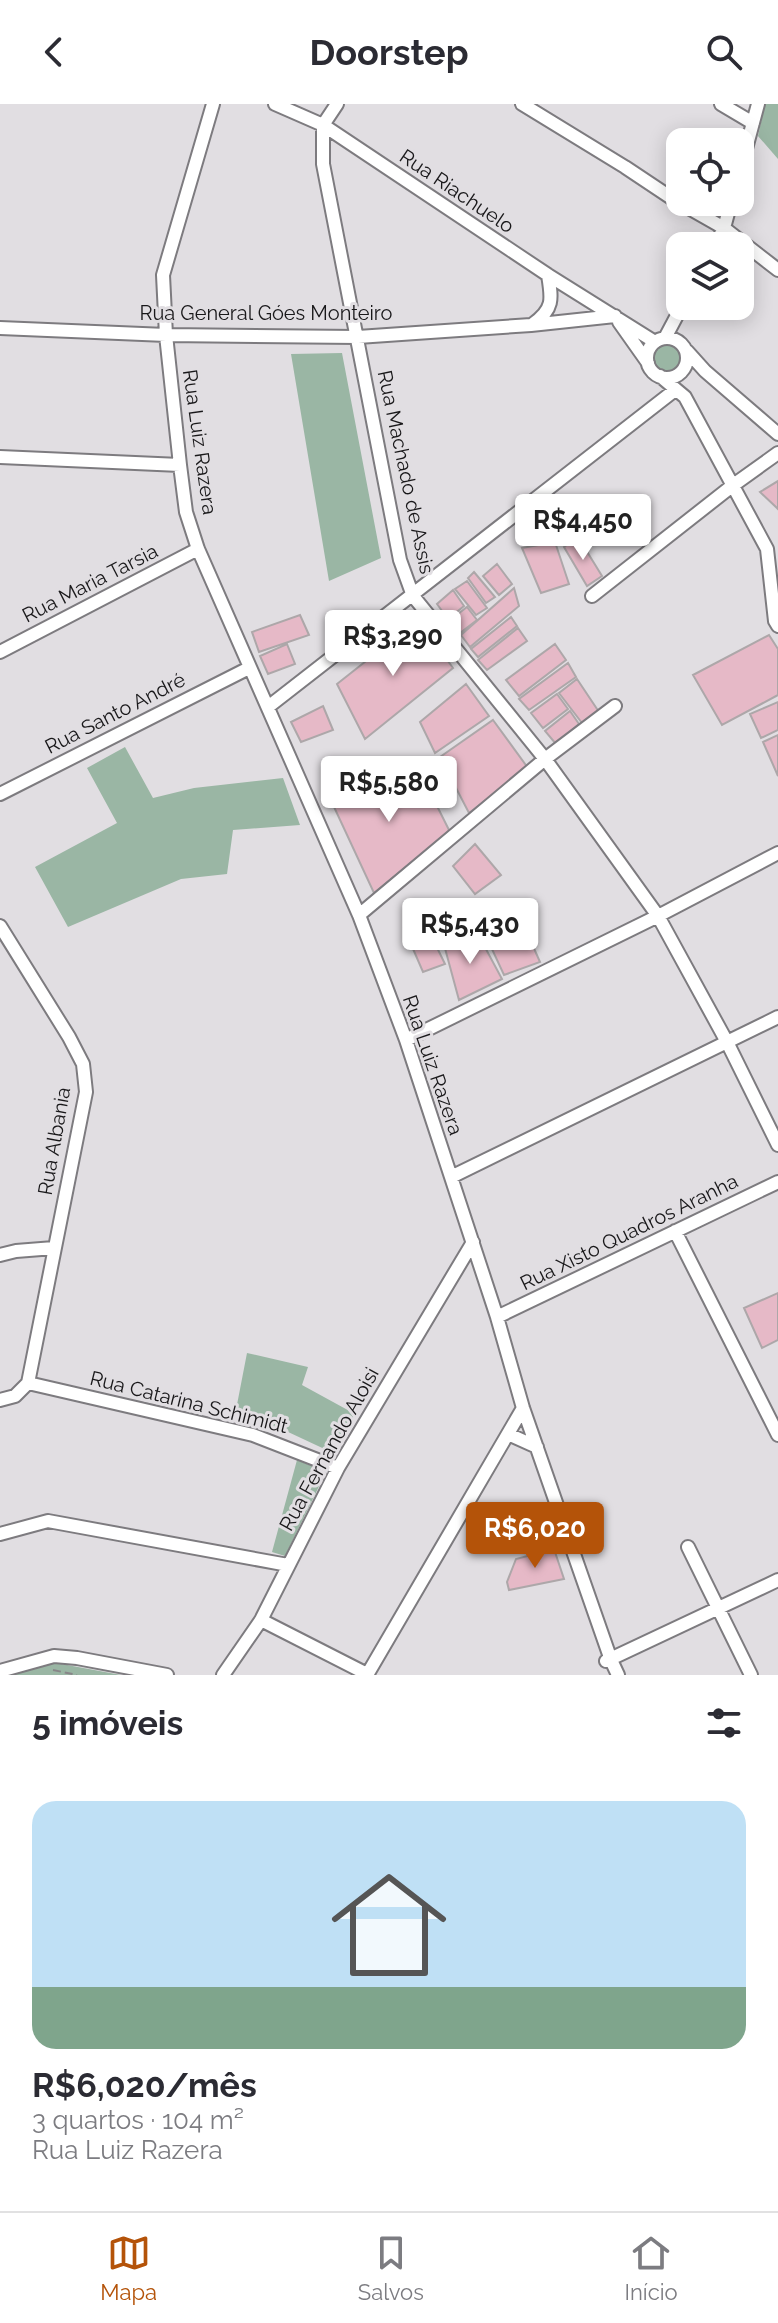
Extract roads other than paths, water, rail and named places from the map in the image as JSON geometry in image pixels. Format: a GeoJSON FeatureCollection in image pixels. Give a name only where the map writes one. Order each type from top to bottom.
{"type":"FeatureCollection","features":[{"type":"Feature","properties":{"kind":"street","name":"Rua Luiz Razera"},"geometry":{"type":"LineString","coordinates":[[213,104],[163,275],[166,335],[186,512],[198,549],[249,668],[359,915],[406,1040],[497,1317],[523,1408],[608,1661],[618,1675]]}},
{"type":"Feature","properties":{"kind":"street","name":"Rua Riachuelo"},"geometry":{"type":"LineString","coordinates":[[275,104],[323,125],[548,275],[660,340]]}},
{"type":"Feature","properties":{"kind":"street"},"geometry":{"type":"LineString","coordinates":[[323,125],[337,104]]}},
{"type":"Feature","properties":{"kind":"street"},"geometry":{"type":"LineString","coordinates":[[522,104],[724,228],[778,270]]}},
{"type":"Feature","properties":{"kind":"street"},"geometry":{"type":"LineString","coordinates":[[721,104],[753,123]]}},
{"type":"Feature","properties":{"kind":"street"},"geometry":{"type":"LineString","coordinates":[[752,128],[758,104]]}},
{"type":"Feature","properties":{"kind":"street","name":"Rua Machado de Assis"},"geometry":{"type":"LineString","coordinates":[[323,125],[323,164],[400,560],[413,596],[545,759],[658,916],[727,1042],[778,1145]]}},
{"type":"Feature","properties":{"kind":"street"},"geometry":{"type":"LineString","coordinates":[[722,232],[727,216]]}},
{"type":"Feature","properties":{"kind":"street"},"geometry":{"type":"LineString","coordinates":[[531,325],[546,314],[550,303],[548,275]]}},
{"type":"Feature","properties":{"kind":"street","name":"Rua General Góes Monteiro"},"geometry":{"type":"LineString","coordinates":[[0,328],[166,335],[358,337],[615,316]]}},
{"type":"Feature","properties":{"kind":"street","name":"Rua Riachuelo"},"geometry":{"type":"LineString","coordinates":[[615,316],[648,364]]}},
{"type":"Feature","properties":{"kind":"street"},"geometry":{"type":"LineString","coordinates":[[673,320],[648,352],[648,364],[680,394],[767,549],[778,626]]}},
{"type":"Feature","properties":{"kind":"street"},"geometry":{"type":"LineString","coordinates":[[660,340],[678,341],[705,371],[778,434]]}},
{"type":"Feature","properties":{"kind":"street"},"geometry":{"type":"LineString","coordinates":[[268,707],[680,394],[687,351]]}},
{"type":"Feature","properties":{"kind":"street"},"geometry":{"type":"LineString","coordinates":[[660,376],[676,376],[684,369]]}},
{"type":"Feature","properties":{"kind":"street"},"geometry":{"type":"LineString","coordinates":[[592,596],[778,453]]}},
{"type":"Feature","properties":{"kind":"street"},"geometry":{"type":"LineString","coordinates":[[0,457],[180,465]]}},
{"type":"Feature","properties":{"kind":"street","name":"Rua Maria Tarsia"},"geometry":{"type":"LineString","coordinates":[[0,652],[198,549]]}},
{"type":"Feature","properties":{"kind":"street","name":"Rua Santo André"},"geometry":{"type":"LineString","coordinates":[[0,794],[249,668]]}},
{"type":"Feature","properties":{"kind":"street"},"geometry":{"type":"LineString","coordinates":[[359,915],[545,759],[615,706]]}},
{"type":"Feature","properties":{"kind":"street"},"geometry":{"type":"LineString","coordinates":[[406,1040],[778,853]]}},
{"type":"Feature","properties":{"kind":"street","name":"Rua Albania"},"geometry":{"type":"LineString","coordinates":[[0,926],[83,1064],[86,1092],[28,1383]]}},
{"type":"Feature","properties":{"kind":"street"},"geometry":{"type":"LineString","coordinates":[[451,1177],[778,1017]]}},
{"type":"Feature","properties":{"kind":"street","name":"Rua Xisto Quadros Aranha"},"geometry":{"type":"LineString","coordinates":[[497,1317],[778,1182]]}},
{"type":"Feature","properties":{"kind":"street"},"geometry":{"type":"LineString","coordinates":[[675,1231],[778,1435]]}},
{"type":"Feature","properties":{"kind":"street","name":"Rua Fernando Aloisi"},"geometry":{"type":"LineString","coordinates":[[223,1675],[261,1620],[338,1468],[473,1242]]}},
{"type":"Feature","properties":{"kind":"street"},"geometry":{"type":"LineString","coordinates":[[0,1255],[54,1248]]}},
{"type":"Feature","properties":{"kind":"street"},"geometry":{"type":"LineString","coordinates":[[0,1400],[15,1396],[28,1383]]}},
{"type":"Feature","properties":{"kind":"street","name":"Rua Catarina Schimidt"},"geometry":{"type":"LineString","coordinates":[[28,1383],[253,1435],[338,1468]]}},
{"type":"Feature","properties":{"kind":"street"},"geometry":{"type":"LineString","coordinates":[[261,1620],[367,1675],[523,1408]]}},
{"type":"Feature","properties":{"kind":"street"},"geometry":{"type":"LineString","coordinates":[[508,1434],[537,1447]]}},
{"type":"Feature","properties":{"kind":"street"},"geometry":{"type":"LineString","coordinates":[[0,1534],[48,1521],[288,1565]]}},
{"type":"Feature","properties":{"kind":"street"},"geometry":{"type":"LineString","coordinates":[[688,1547],[751,1675]]}},
{"type":"Feature","properties":{"kind":"street"},"geometry":{"type":"LineString","coordinates":[[608,1661],[778,1580]]}},
{"type":"Feature","properties":{"kind":"street"},"geometry":{"type":"LineString","coordinates":[[0,1671],[54,1656],[167,1675]]}}]}
